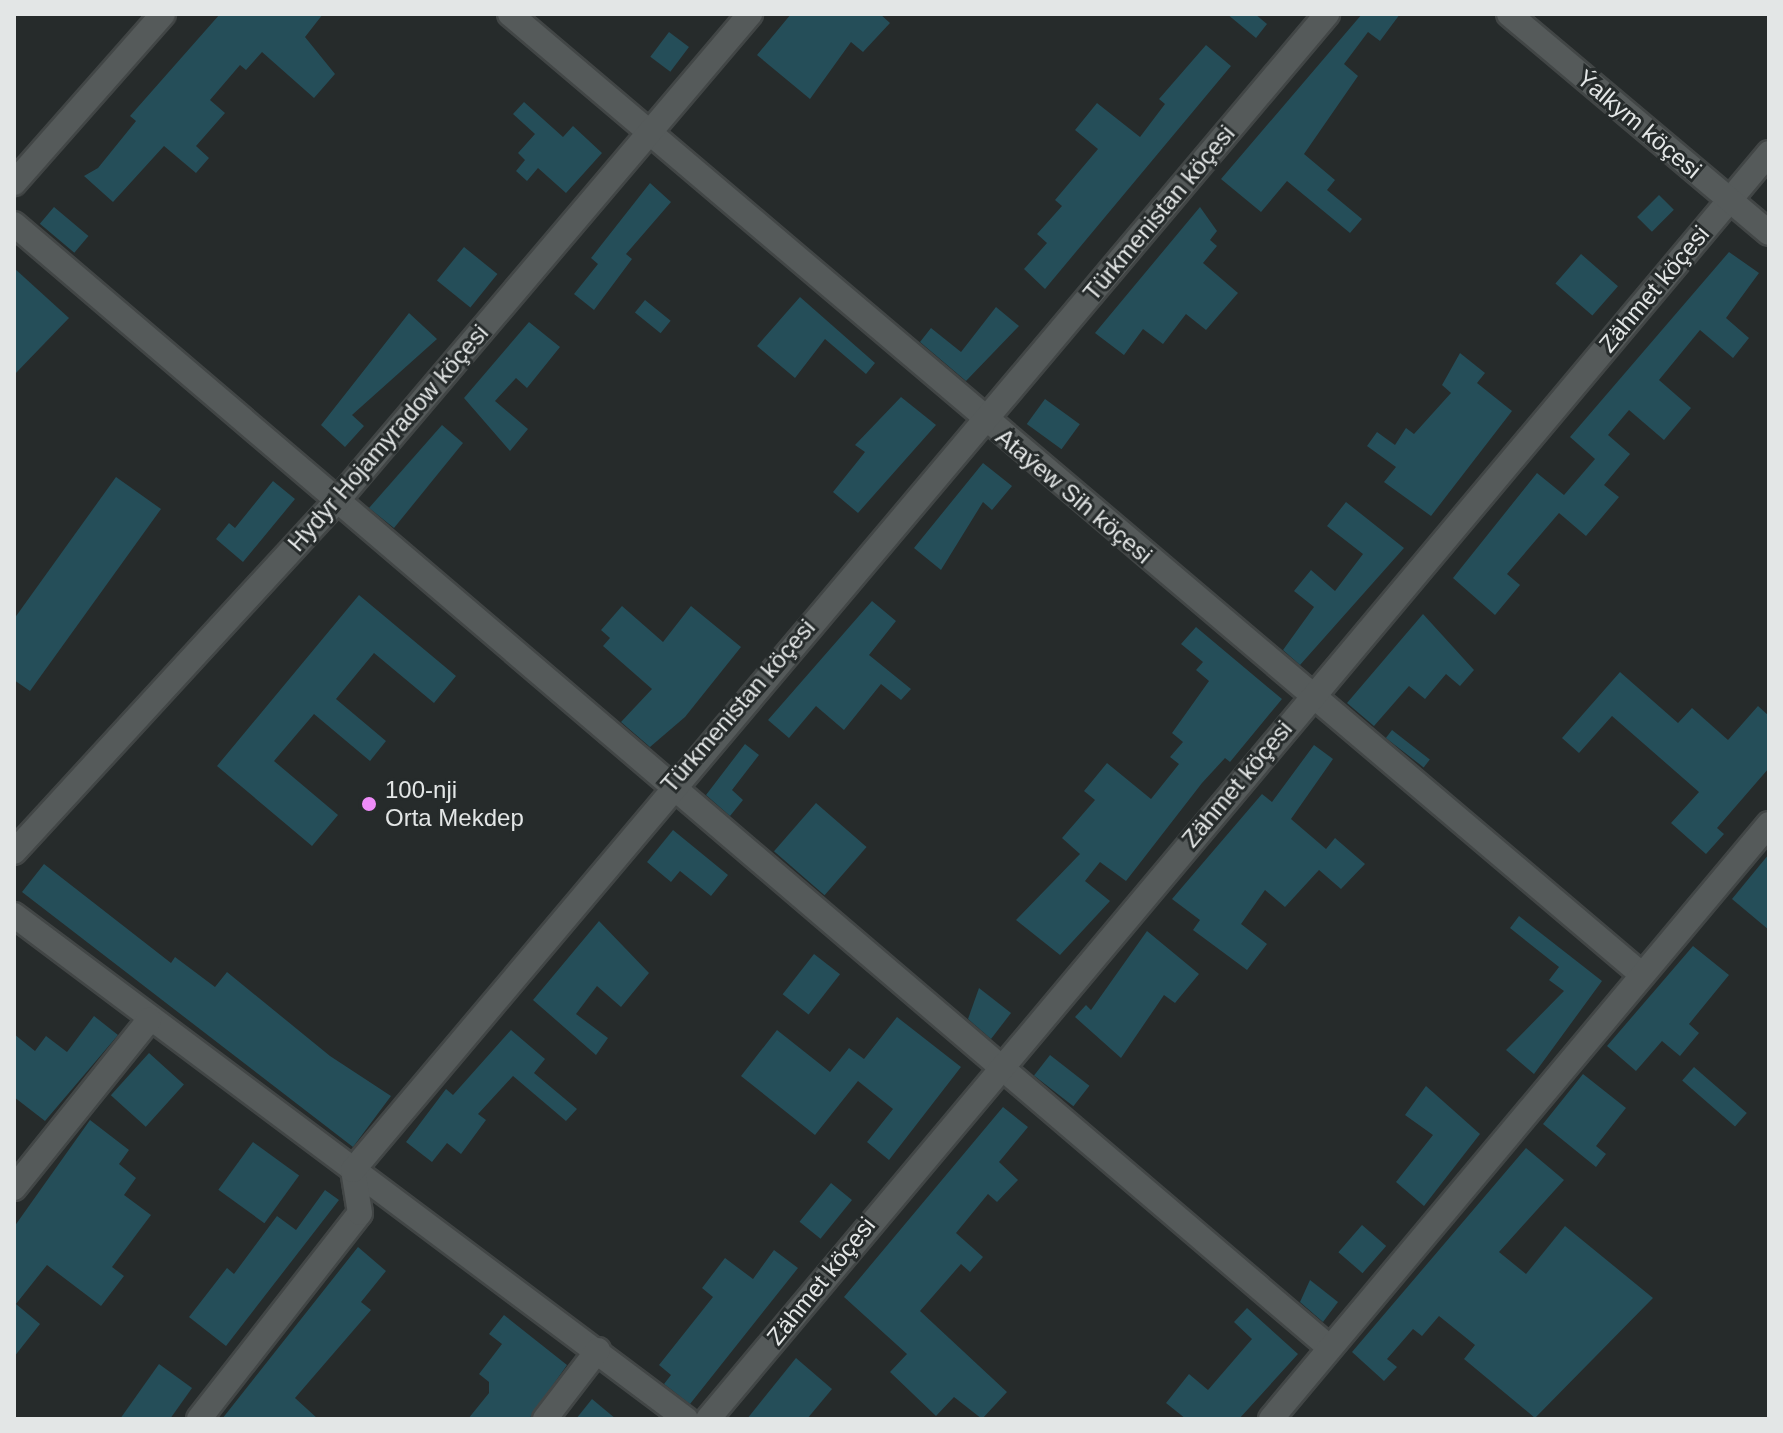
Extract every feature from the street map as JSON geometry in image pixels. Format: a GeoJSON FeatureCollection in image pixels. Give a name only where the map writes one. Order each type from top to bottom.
{"type":"FeatureCollection","features":[{"type":"Feature","properties":{"kind":"street"},"geometry":{"type":"LineString","coordinates":[[14,183],[163,14]]}},
{"type":"Feature","properties":{"kind":"street","name":"Ataýew Sih köçesi"},"geometry":{"type":"LineString","coordinates":[[510,14],[1310,697],[1641,974]]}},
{"type":"Feature","properties":{"kind":"street","name":"Hydyr Hojamyradow köçesi"},"geometry":{"type":"LineString","coordinates":[[14,852],[337,501],[750,14]]}},
{"type":"Feature","properties":{"kind":"street","name":"Türkmenistan köçesi"},"geometry":{"type":"LineString","coordinates":[[353,1170],[671,785],[1327,14]]}},
{"type":"Feature","properties":{"kind":"street","name":"Ýalkym köçesi"},"geometry":{"type":"LineString","coordinates":[[1509,14],[1734,195],[1769,216]]}},
{"type":"Feature","properties":{"kind":"street","name":"Ýalkym köçesi"},"geometry":{"type":"LineString","coordinates":[[1529,14],[1734,195],[1769,233]]}},
{"type":"Feature","properties":{"kind":"street","name":"Zähmet köçesi"},"geometry":{"type":"LineString","coordinates":[[708,1419],[1001,1062],[1769,153]]}},
{"type":"Feature","properties":{"kind":"street"},"geometry":{"type":"LineString","coordinates":[[14,224],[671,785],[1001,1062],[1329,1347]]}},
{"type":"Feature","properties":{"kind":"street"},"geometry":{"type":"LineString","coordinates":[[1271,1419],[1769,824]]}},
{"type":"Feature","properties":{"kind":"street"},"geometry":{"type":"LineString","coordinates":[[14,915],[149,1020],[598,1350],[686,1419]]}},
{"type":"Feature","properties":{"kind":"street"},"geometry":{"type":"LineString","coordinates":[[14,1188],[149,1020]]}},
{"type":"Feature","properties":{"kind":"street"},"geometry":{"type":"LineString","coordinates":[[199,1419],[360,1213],[353,1170]]}},
{"type":"Feature","properties":{"kind":"street"},"geometry":{"type":"LineString","coordinates":[[545,1419],[598,1350]]}},
{"type":"Feature","properties":{"kind":"building"},"geometry":{"type":"Polygon","coordinates":[[[220,14],[323,14],[305,37],[335,74],[314,98],[262,52],[246,70],[240,65],[210,100],[225,113],[196,146],[209,158],[196,173],[164,146],[113,202],[84,176],[98,168],[136,121],[130,116],[220,14]]]}},
{"type":"Feature","properties":{"kind":"building"},"geometry":{"type":"Polygon","coordinates":[[[791,14],[880,14],[890,23],[863,52],[851,42],[810,99],[757,55],[791,14]]]}},
{"type":"Feature","properties":{"kind":"building"},"geometry":{"type":"Polygon","coordinates":[[[1227,14],[1255,14],[1267,24],[1256,38],[1227,14]]]}},
{"type":"Feature","properties":{"kind":"building"},"geometry":{"type":"Polygon","coordinates":[[[1362,14],[1400,14],[1380,41],[1368,32],[1344,64],[1358,76],[1304,154],[1335,180],[1327,190],[1362,219],[1350,233],[1287,181],[1261,212],[1221,179],[1362,14]]]}},
{"type":"Feature","properties":{"kind":"building"},"geometry":{"type":"Polygon","coordinates":[[[669,32],[689,47],[670,72],[650,57],[669,32]]]}},
{"type":"Feature","properties":{"kind":"building"},"geometry":{"type":"Polygon","coordinates":[[[1206,45],[1231,66],[1045,289],[1024,269],[1047,243],[1037,234],[1062,206],[1055,200],[1098,149],[1075,130],[1097,103],[1140,137],[1165,104],[1159,99],[1206,45]]]}},
{"type":"Feature","properties":{"kind":"building"},"geometry":{"type":"Polygon","coordinates":[[[524,102],[563,137],[573,126],[602,153],[566,193],[538,168],[527,181],[516,171],[525,160],[518,153],[535,134],[513,114],[524,102]]]}},
{"type":"Feature","properties":{"kind":"building"},"geometry":{"type":"Polygon","coordinates":[[[650,183],[671,202],[626,254],[632,259],[594,310],[574,294],[598,264],[591,258],[650,183]]]}},
{"type":"Feature","properties":{"kind":"building"},"geometry":{"type":"Polygon","coordinates":[[[1659,195],[1674,210],[1652,232],[1637,217],[1659,195]]]}},
{"type":"Feature","properties":{"kind":"building"},"geometry":{"type":"Polygon","coordinates":[[[54,207],[88,236],[74,253],[40,224],[54,207]]]}},
{"type":"Feature","properties":{"kind":"building"},"geometry":{"type":"Polygon","coordinates":[[[1200,207],[1217,231],[1210,240],[1217,246],[1203,263],[1238,293],[1206,330],[1186,314],[1163,344],[1143,329],[1124,355],[1095,333],[1200,207]]]}},
{"type":"Feature","properties":{"kind":"building"},"geometry":{"type":"Polygon","coordinates":[[[464,247],[497,274],[470,307],[437,280],[464,247]]]}},
{"type":"Feature","properties":{"kind":"building"},"geometry":{"type":"Polygon","coordinates":[[[1729,252],[1759,273],[1726,318],[1749,338],[1733,358],[1700,330],[1659,380],[1691,408],[1664,440],[1629,410],[1608,435],[1630,454],[1604,485],[1619,497],[1586,536],[1559,513],[1507,574],[1520,585],[1495,615],[1453,578],[1537,473],[1564,495],[1595,459],[1570,437],[1729,252]]]}},
{"type":"Feature","properties":{"kind":"building"},"geometry":{"type":"Polygon","coordinates":[[[1581,254],[1618,286],[1592,316],[1555,283],[1581,254]]]}},
{"type":"Feature","properties":{"kind":"building"},"geometry":{"type":"Polygon","coordinates":[[[14,268],[69,318],[14,375],[14,268]]]}},
{"type":"Feature","properties":{"kind":"building"},"geometry":{"type":"Polygon","coordinates":[[[800,297],[875,363],[866,374],[825,339],[795,378],[757,346],[800,297]]]}},
{"type":"Feature","properties":{"kind":"building"},"geometry":{"type":"Polygon","coordinates":[[[645,300],[671,321],[661,333],[635,312],[645,300]]]}},
{"type":"Feature","properties":{"kind":"building"},"geometry":{"type":"Polygon","coordinates":[[[996,307],[1019,326],[966,381],[920,342],[931,328],[961,352],[996,307]]]}},
{"type":"Feature","properties":{"kind":"building"},"geometry":{"type":"Polygon","coordinates":[[[409,313],[437,339],[352,415],[364,426],[345,447],[321,425],[409,313]]]}},
{"type":"Feature","properties":{"kind":"building"},"geometry":{"type":"Polygon","coordinates":[[[529,322],[560,347],[527,388],[516,378],[495,401],[528,429],[510,451],[464,398],[529,322]]]}},
{"type":"Feature","properties":{"kind":"building"},"geometry":{"type":"Polygon","coordinates":[[[1460,353],[1485,373],[1477,383],[1512,411],[1431,516],[1384,482],[1396,467],[1367,446],[1377,432],[1395,445],[1406,428],[1414,434],[1451,393],[1442,385],[1460,353]]]}},
{"type":"Feature","properties":{"kind":"building"},"geometry":{"type":"Polygon","coordinates":[[[901,397],[936,425],[858,513],[833,492],[865,452],[855,445],[901,397]]]}},
{"type":"Feature","properties":{"kind":"building"},"geometry":{"type":"Polygon","coordinates":[[[1045,399],[1080,424],[1062,449],[1027,424],[1045,399]]]}},
{"type":"Feature","properties":{"kind":"building"},"geometry":{"type":"Polygon","coordinates":[[[442,425],[463,443],[394,528],[369,508],[442,425]]]}},
{"type":"Feature","properties":{"kind":"building"},"geometry":{"type":"Polygon","coordinates":[[[983,463],[1012,486],[992,510],[983,502],[941,570],[914,548],[983,463]]]}},
{"type":"Feature","properties":{"kind":"building"},"geometry":{"type":"Polygon","coordinates":[[[116,477],[161,509],[30,691],[14,680],[14,619],[116,477]]]}},
{"type":"Feature","properties":{"kind":"building"},"geometry":{"type":"Polygon","coordinates":[[[273,481],[295,499],[243,562],[216,539],[229,523],[235,528],[273,481]]]}},
{"type":"Feature","properties":{"kind":"building"},"geometry":{"type":"Polygon","coordinates":[[[1346,502],[1404,548],[1300,665],[1283,650],[1314,607],[1294,591],[1311,570],[1335,591],[1363,554],[1327,526],[1346,502]]]}},
{"type":"Feature","properties":{"kind":"building"},"geometry":{"type":"Polygon","coordinates":[[[359,595],[456,676],[434,703],[374,653],[336,699],[386,741],[370,761],[314,714],[274,761],[338,815],[312,846],[217,766],[359,595]]]}},
{"type":"Feature","properties":{"kind":"building"},"geometry":{"type":"Polygon","coordinates":[[[872,601],[896,621],[869,655],[911,689],[901,700],[881,684],[844,730],[816,706],[789,738],[768,720],[872,601]]]}},
{"type":"Feature","properties":{"kind":"building"},"geometry":{"type":"Polygon","coordinates":[[[622,606],[663,642],[691,606],[741,647],[685,717],[650,747],[621,722],[652,689],[603,646],[610,638],[601,630],[622,606]]]}},
{"type":"Feature","properties":{"kind":"building"},"geometry":{"type":"Polygon","coordinates":[[[1423,614],[1474,670],[1460,686],[1446,674],[1425,699],[1409,686],[1374,726],[1347,703],[1423,614]]]}},
{"type":"Feature","properties":{"kind":"building"},"geometry":{"type":"Polygon","coordinates":[[[1196,627],[1282,699],[1230,762],[1225,758],[1202,783],[1126,881],[1100,862],[1085,881],[1110,901],[1060,955],[1016,920],[1080,854],[1062,838],[1095,800],[1084,791],[1107,763],[1151,799],[1179,764],[1170,757],[1183,742],[1172,733],[1209,681],[1196,670],[1203,662],[1181,644],[1196,627]]]}},
{"type":"Feature","properties":{"kind":"building"},"geometry":{"type":"Polygon","coordinates":[[[1620,672],[1678,723],[1692,708],[1728,740],[1758,706],[1769,716],[1769,768],[1717,828],[1724,834],[1706,854],[1671,823],[1699,792],[1612,716],[1579,753],[1562,738],[1620,672]]]}},
{"type":"Feature","properties":{"kind":"building"},"geometry":{"type":"Polygon","coordinates":[[[1392,730],[1430,760],[1424,767],[1386,738],[1392,730]]]}},
{"type":"Feature","properties":{"kind":"building"},"geometry":{"type":"Polygon","coordinates":[[[745,744],[759,755],[732,790],[743,800],[730,816],[706,795],[745,744]]]}},
{"type":"Feature","properties":{"kind":"building"},"geometry":{"type":"Polygon","coordinates":[[[1314,745],[1333,759],[1291,819],[1326,849],[1335,838],[1365,864],[1341,889],[1319,870],[1285,907],[1265,890],[1241,924],[1267,944],[1247,970],[1193,930],[1200,920],[1172,899],[1262,794],[1272,802],[1314,745]]]}},
{"type":"Feature","properties":{"kind":"building"},"geometry":{"type":"Polygon","coordinates":[[[816,803],[867,847],[825,895],[774,851],[816,803]]]}},
{"type":"Feature","properties":{"kind":"building"},"geometry":{"type":"Polygon","coordinates":[[[673,830],[728,875],[711,896],[680,871],[671,882],[647,862],[673,830]]]}},
{"type":"Feature","properties":{"kind":"building"},"geometry":{"type":"Polygon","coordinates":[[[1769,854],[1769,930],[1732,899],[1769,854]]]}},
{"type":"Feature","properties":{"kind":"building"},"geometry":{"type":"Polygon","coordinates":[[[44,864],[171,963],[175,957],[215,987],[227,972],[330,1056],[391,1096],[353,1147],[22,892],[44,864]]]}},
{"type":"Feature","properties":{"kind":"building"},"geometry":{"type":"Polygon","coordinates":[[[1519,916],[1602,981],[1534,1074],[1506,1050],[1564,991],[1549,980],[1559,967],[1510,928],[1519,916]]]}},
{"type":"Feature","properties":{"kind":"building"},"geometry":{"type":"Polygon","coordinates":[[[599,921],[649,973],[621,1007],[597,986],[576,1014],[608,1038],[596,1055],[533,1000],[599,921]]]}},
{"type":"Feature","properties":{"kind":"building"},"geometry":{"type":"Polygon","coordinates":[[[1147,931],[1199,974],[1175,1003],[1164,995],[1121,1058],[1075,1017],[1086,1005],[1091,1010],[1147,931]]]}},
{"type":"Feature","properties":{"kind":"building"},"geometry":{"type":"Polygon","coordinates":[[[1693,946],[1729,975],[1689,1024],[1699,1033],[1680,1056],[1662,1041],[1636,1071],[1607,1046],[1693,946]]]}},
{"type":"Feature","properties":{"kind":"building"},"geometry":{"type":"Polygon","coordinates":[[[814,954],[840,974],[809,1015],[783,994],[814,954]]]}},
{"type":"Feature","properties":{"kind":"building"},"geometry":{"type":"Polygon","coordinates":[[[979,988],[1011,1013],[991,1039],[968,1019],[979,988]]]}},
{"type":"Feature","properties":{"kind":"building"},"geometry":{"type":"Polygon","coordinates":[[[94,1016],[118,1035],[45,1121],[14,1097],[14,1034],[35,1051],[46,1036],[67,1052],[94,1016]]]}},
{"type":"Feature","properties":{"kind":"building"},"geometry":{"type":"Polygon","coordinates":[[[897,1017],[961,1067],[889,1160],[867,1142],[893,1109],[858,1081],[815,1135],[741,1076],[777,1030],[830,1072],[849,1048],[864,1059],[897,1017]]]}},
{"type":"Feature","properties":{"kind":"building"},"geometry":{"type":"Polygon","coordinates":[[[511,1030],[545,1059],[534,1073],[577,1109],[566,1121],[513,1076],[478,1114],[486,1120],[461,1154],[447,1143],[432,1162],[406,1142],[446,1089],[453,1095],[511,1030]]]}},
{"type":"Feature","properties":{"kind":"building"},"geometry":{"type":"Polygon","coordinates":[[[149,1053],[184,1084],[146,1127],[111,1095],[149,1053]]]}},
{"type":"Feature","properties":{"kind":"building"},"geometry":{"type":"Polygon","coordinates":[[[1050,1055],[1089,1086],[1073,1106],[1034,1075],[1050,1055]]]}},
{"type":"Feature","properties":{"kind":"building"},"geometry":{"type":"Polygon","coordinates":[[[1694,1067],[1747,1113],[1735,1127],[1682,1081],[1694,1067]]]}},
{"type":"Feature","properties":{"kind":"building"},"geometry":{"type":"Polygon","coordinates":[[[1583,1074],[1626,1108],[1596,1146],[1606,1154],[1596,1167],[1543,1124],[1583,1074]]]}},
{"type":"Feature","properties":{"kind":"building"},"geometry":{"type":"Polygon","coordinates":[[[1426,1086],[1480,1134],[1424,1206],[1396,1182],[1433,1135],[1405,1115],[1426,1086]]]}},
{"type":"Feature","properties":{"kind":"building"},"geometry":{"type":"Polygon","coordinates":[[[1003,1107],[1028,1127],[999,1162],[1018,1180],[997,1202],[988,1194],[956,1233],[983,1257],[970,1272],[961,1264],[920,1311],[1007,1392],[982,1419],[954,1397],[936,1416],[890,1372],[907,1354],[844,1297],[1003,1107]]]}},
{"type":"Feature","properties":{"kind":"building"},"geometry":{"type":"Polygon","coordinates":[[[90,1120],[129,1150],[119,1164],[136,1178],[124,1195],[151,1215],[112,1267],[124,1276],[101,1306],[47,1265],[16,1304],[40,1324],[14,1357],[14,1227],[90,1120]]]}},
{"type":"Feature","properties":{"kind":"building"},"geometry":{"type":"Polygon","coordinates":[[[253,1142],[299,1176],[264,1223],[218,1190],[253,1142]]]}},
{"type":"Feature","properties":{"kind":"building"},"geometry":{"type":"Polygon","coordinates":[[[1526,1148],[1564,1180],[1499,1252],[1526,1274],[1565,1226],[1653,1298],[1535,1418],[1464,1359],[1475,1345],[1439,1316],[1422,1336],[1413,1329],[1387,1359],[1397,1367],[1384,1381],[1352,1352],[1526,1148]]]}},
{"type":"Feature","properties":{"kind":"building"},"geometry":{"type":"Polygon","coordinates":[[[831,1183],[852,1200],[821,1239],[800,1222],[831,1183]]]}},
{"type":"Feature","properties":{"kind":"building"},"geometry":{"type":"Polygon","coordinates":[[[325,1190],[339,1200],[226,1346],[189,1317],[227,1268],[234,1274],[277,1216],[296,1230],[325,1190]]]}},
{"type":"Feature","properties":{"kind":"building"},"geometry":{"type":"Polygon","coordinates":[[[1362,1225],[1386,1246],[1363,1273],[1338,1252],[1362,1225]]]}},
{"type":"Feature","properties":{"kind":"building"},"geometry":{"type":"Polygon","coordinates":[[[358,1247],[386,1271],[361,1302],[371,1310],[295,1398],[318,1419],[222,1419],[358,1247]]]}},
{"type":"Feature","properties":{"kind":"building"},"geometry":{"type":"Polygon","coordinates":[[[774,1250],[798,1268],[690,1404],[664,1384],[671,1375],[659,1365],[713,1297],[702,1288],[725,1258],[753,1279],[774,1250]]]}},
{"type":"Feature","properties":{"kind":"building"},"geometry":{"type":"Polygon","coordinates":[[[1310,1280],[1338,1302],[1323,1322],[1300,1302],[1310,1280]]]}},
{"type":"Feature","properties":{"kind":"building"},"geometry":{"type":"Polygon","coordinates":[[[1247,1308],[1298,1354],[1239,1419],[1186,1419],[1166,1403],[1189,1374],[1208,1390],[1252,1339],[1234,1322],[1247,1308]]]}},
{"type":"Feature","properties":{"kind":"building"},"geometry":{"type":"Polygon","coordinates":[[[504,1315],[567,1365],[529,1419],[468,1419],[489,1393],[489,1382],[479,1374],[502,1344],[489,1334],[504,1315]]]}},
{"type":"Feature","properties":{"kind":"building"},"geometry":{"type":"Polygon","coordinates":[[[796,1358],[832,1389],[807,1419],[747,1419],[796,1358]]]}},
{"type":"Feature","properties":{"kind":"building"},"geometry":{"type":"Polygon","coordinates":[[[159,1364],[192,1388],[170,1419],[120,1419],[159,1364]]]}},
{"type":"Feature","properties":{"kind":"building"},"geometry":{"type":"Polygon","coordinates":[[[592,1399],[616,1419],[576,1419],[592,1399]]]}},
{"type":"Feature","properties":{"kind":"place","name":"100-nji Orta Mekdep"},"geometry":{"type":"Point","coordinates":[369,804]}}]}
